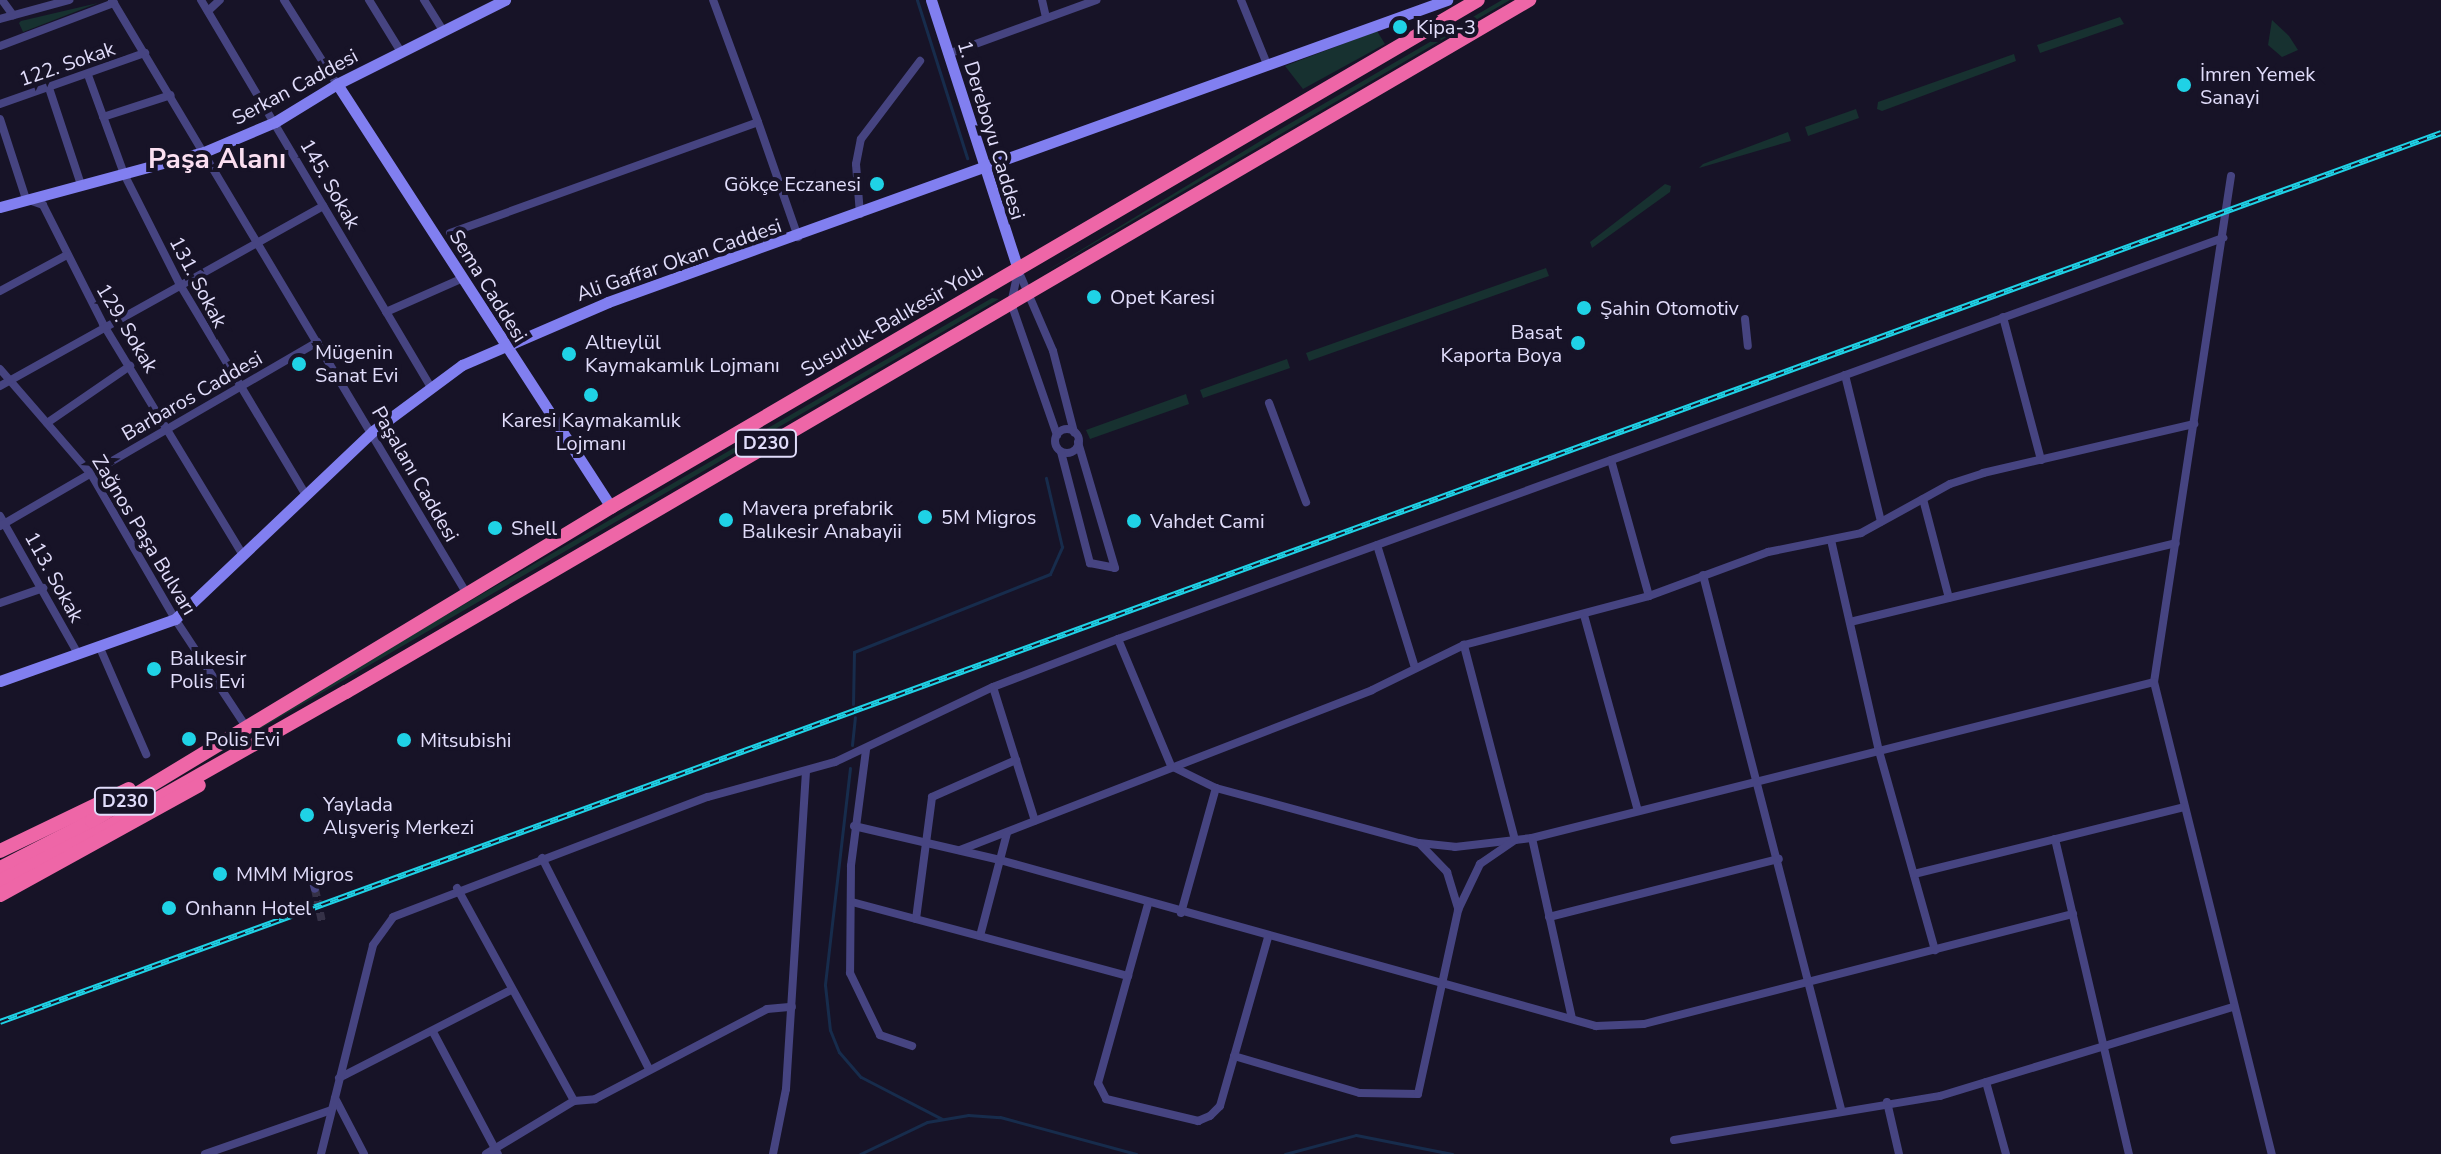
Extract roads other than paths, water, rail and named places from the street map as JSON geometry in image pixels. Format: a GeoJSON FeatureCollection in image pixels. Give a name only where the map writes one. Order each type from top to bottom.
{"type":"FeatureCollection","features":[{"type":"Feature","properties":{"kind":"highway","name":"Susurluk-Balıkesir Yolu"},"geometry":{"type":"LineString","coordinates":[[0,868],[92,821],[611,507],[1478,0]]}},
{"type":"Feature","properties":{"kind":"highway","name":"D230"},"geometry":{"type":"LineString","coordinates":[[0,881],[78,844],[304,716],[1529,0]]}},
{"type":"Feature","properties":{"kind":"highway"},"geometry":{"type":"LineString","coordinates":[[0,895],[155,812],[304,716]]}},
{"type":"Feature","properties":{"kind":"highway","name":"Susurluk-Balıkesir Yolu"},"geometry":{"type":"LineString","coordinates":[[0,851],[247,728]]}},
{"type":"Feature","properties":{"kind":"main road","name":"Serkan Caddesi"},"geometry":{"type":"LineString","coordinates":[[0,207],[204,152],[275,122],[337,84],[505,0]]}},
{"type":"Feature","properties":{"kind":"main road","name":"1. Dereboyu Caddesi"},"geometry":{"type":"LineString","coordinates":[[931,0],[982,170],[1018,270]]}},
{"type":"Feature","properties":{"kind":"main road","name":"Ali Gaffar Okan Caddesi"},"geometry":{"type":"LineString","coordinates":[[0,681],[175,619],[304,492],[373,431],[430,385],[504,346],[608,302],[798,237],[1447,0]]}},
{"type":"Feature","properties":{"kind":"main road","name":"Sema Caddesi"},"geometry":{"type":"LineString","coordinates":[[337,84],[611,507]]}},
{"type":"Feature","properties":{"kind":"street"},"geometry":{"type":"LineString","coordinates":[[2,0],[13,15]]}},
{"type":"Feature","properties":{"kind":"street"},"geometry":{"type":"LineString","coordinates":[[0,19],[69,0]]}},
{"type":"Feature","properties":{"kind":"street","name":"145. Sokak"},"geometry":{"type":"LineString","coordinates":[[201,0],[430,385]]}},
{"type":"Feature","properties":{"kind":"street"},"geometry":{"type":"LineString","coordinates":[[208,11],[220,0]]}},
{"type":"Feature","properties":{"kind":"street"},"geometry":{"type":"LineString","coordinates":[[284,0],[337,84]]}},
{"type":"Feature","properties":{"kind":"street"},"geometry":{"type":"LineString","coordinates":[[369,0],[401,52]]}},
{"type":"Feature","properties":{"kind":"street"},"geometry":{"type":"LineString","coordinates":[[424,0],[443,30]]}},
{"type":"Feature","properties":{"kind":"street"},"geometry":{"type":"LineString","coordinates":[[713,0],[798,237]]}},
{"type":"Feature","properties":{"kind":"street"},"geometry":{"type":"LineString","coordinates":[[1042,0],[1046,18]]}},
{"type":"Feature","properties":{"kind":"street"},"geometry":{"type":"LineString","coordinates":[[948,54],[1096,0]]}},
{"type":"Feature","properties":{"kind":"street"},"geometry":{"type":"LineString","coordinates":[[1241,0],[1267,64]]}},
{"type":"Feature","properties":{"kind":"street"},"geometry":{"type":"LineString","coordinates":[[0,46],[113,2]]}},
{"type":"Feature","properties":{"kind":"street","name":"Paşalanı Caddesi"},"geometry":{"type":"LineString","coordinates":[[113,2],[373,431],[467,594]]}},
{"type":"Feature","properties":{"kind":"street","name":"122. Sokak"},"geometry":{"type":"LineString","coordinates":[[0,104],[145,53]]}},
{"type":"Feature","properties":{"kind":"street"},"geometry":{"type":"LineString","coordinates":[[860,214],[856,164],[861,139],[920,61]]}},
{"type":"Feature","properties":{"kind":"street","name":"131. Sokak"},"geometry":{"type":"LineString","coordinates":[[88,75],[124,174],[179,283],[238,387],[304,492]]}},
{"type":"Feature","properties":{"kind":"street"},"geometry":{"type":"LineString","coordinates":[[49,88],[81,185]]}},
{"type":"Feature","properties":{"kind":"street"},"geometry":{"type":"LineString","coordinates":[[103,117],[171,95]]}},
{"type":"Feature","properties":{"kind":"street","name":"129. Sokak"},"geometry":{"type":"LineString","coordinates":[[0,119],[26,199],[43,205],[103,324],[170,427],[241,552]]}},
{"type":"Feature","properties":{"kind":"street"},"geometry":{"type":"LineString","coordinates":[[450,233],[758,122]]}},
{"type":"Feature","properties":{"kind":"street"},"geometry":{"type":"LineString","coordinates":[[2231,176],[2154,682],[2181,808],[2272,1154]]}},
{"type":"Feature","properties":{"kind":"street"},"geometry":{"type":"LineString","coordinates":[[0,386],[103,324],[323,206]]}},
{"type":"Feature","properties":{"kind":"street"},"geometry":{"type":"LineString","coordinates":[[321,1154],[373,945],[393,917],[457,888],[708,797],[806,772],[866,750],[993,687],[1118,639],[2223,238]]}},
{"type":"Feature","properties":{"kind":"street"},"geometry":{"type":"LineString","coordinates":[[0,291],[67,255]]}},
{"type":"Feature","properties":{"kind":"street"},"geometry":{"type":"LineString","coordinates":[[1018,270],[1053,351],[1115,568],[1090,563],[1057,435],[1011,303],[1018,270]]}},
{"type":"Feature","properties":{"kind":"street"},"geometry":{"type":"LineString","coordinates":[[386,312],[463,278]]}},
{"type":"Feature","properties":{"kind":"street"},"geometry":{"type":"LineString","coordinates":[[2003,317],[2041,460]]}},
{"type":"Feature","properties":{"kind":"street"},"geometry":{"type":"LineString","coordinates":[[1745,319],[1748,346]]}},
{"type":"Feature","properties":{"kind":"street","name":"Barbaros Caddesi"},"geometry":{"type":"LineString","coordinates":[[2,522],[91,474],[317,342]]}},
{"type":"Feature","properties":{"kind":"street"},"geometry":{"type":"LineString","coordinates":[[47,423],[130,366]]}},
{"type":"Feature","properties":{"kind":"street","name":"Zağnos Paşa Bulvarı"},"geometry":{"type":"LineString","coordinates":[[0,369],[91,474],[175,619],[247,728]]}},
{"type":"Feature","properties":{"kind":"street"},"geometry":{"type":"LineString","coordinates":[[1845,375],[1881,522]]}},
{"type":"Feature","properties":{"kind":"street"},"geometry":{"type":"LineString","coordinates":[[1269,403],[1306,502]]}},
{"type":"Feature","properties":{"kind":"street"},"geometry":{"type":"LineString","coordinates":[[960,850],[1372,690],[1464,645],[1649,596],[1768,552],[1831,540],[1881,522],[1950,484],[2194,424]]}},
{"type":"Feature","properties":{"kind":"street"},"geometry":{"type":"LineString","coordinates":[[1057,435],[1074,432]]}},
{"type":"Feature","properties":{"kind":"street"},"geometry":{"type":"LineString","coordinates":[[1061,452],[1072,451],[1078,442]]}},
{"type":"Feature","properties":{"kind":"street"},"geometry":{"type":"LineString","coordinates":[[1611,460],[1649,596]]}},
{"type":"Feature","properties":{"kind":"street"},"geometry":{"type":"LineString","coordinates":[[1923,499],[1949,598]]}},
{"type":"Feature","properties":{"kind":"street","name":"113. Sokak"},"geometry":{"type":"LineString","coordinates":[[2,522],[43,588],[78,654]]}},
{"type":"Feature","properties":{"kind":"street"},"geometry":{"type":"LineString","coordinates":[[1831,540],[1879,751],[1935,950]]}},
{"type":"Feature","properties":{"kind":"street"},"geometry":{"type":"LineString","coordinates":[[1850,622],[2176,543]]}},
{"type":"Feature","properties":{"kind":"street"},"geometry":{"type":"LineString","coordinates":[[1377,545],[1415,668]]}},
{"type":"Feature","properties":{"kind":"street"},"geometry":{"type":"LineString","coordinates":[[1703,575],[1759,781],[1841,1109]]}},
{"type":"Feature","properties":{"kind":"street"},"geometry":{"type":"LineString","coordinates":[[0,603],[43,588]]}},
{"type":"Feature","properties":{"kind":"street"},"geometry":{"type":"LineString","coordinates":[[1584,615],[1638,811]]}},
{"type":"Feature","properties":{"kind":"street"},"geometry":{"type":"LineString","coordinates":[[1118,639],[1171,766],[1216,788],[1419,843],[1455,847],[1532,838],[2154,682]]}},
{"type":"Feature","properties":{"kind":"street"},"geometry":{"type":"LineString","coordinates":[[1464,645],[1515,840]]}},
{"type":"Feature","properties":{"kind":"street"},"geometry":{"type":"LineString","coordinates":[[100,648],[146,754]]}},
{"type":"Feature","properties":{"kind":"street"},"geometry":{"type":"LineString","coordinates":[[993,687],[1035,821]]}},
{"type":"Feature","properties":{"kind":"street"},"geometry":{"type":"LineString","coordinates":[[866,750],[854,826],[847,950],[869,1021],[880,1035],[912,1046]]}},
{"type":"Feature","properties":{"kind":"street"},"geometry":{"type":"LineString","coordinates":[[916,919],[932,797],[1016,760]]}},
{"type":"Feature","properties":{"kind":"street"},"geometry":{"type":"LineString","coordinates":[[773,1154],[786,1089],[806,772]]}},
{"type":"Feature","properties":{"kind":"street"},"geometry":{"type":"LineString","coordinates":[[1181,913],[1216,788]]}},
{"type":"Feature","properties":{"kind":"street"},"geometry":{"type":"LineString","coordinates":[[1914,874],[2181,808]]}},
{"type":"Feature","properties":{"kind":"street"},"geometry":{"type":"LineString","coordinates":[[854,826],[1000,860],[1268,938],[1596,1026],[1644,1024],[2073,914]]}},
{"type":"Feature","properties":{"kind":"street"},"geometry":{"type":"LineString","coordinates":[[980,936],[1007,833]]}},
{"type":"Feature","properties":{"kind":"street"},"geometry":{"type":"LineString","coordinates":[[1532,838],[1572,1019]]}},
{"type":"Feature","properties":{"kind":"street"},"geometry":{"type":"LineString","coordinates":[[2055,839],[2129,1154]]}},
{"type":"Feature","properties":{"kind":"street"},"geometry":{"type":"LineString","coordinates":[[1234,1056],[1360,1093],[1418,1094],[1458,910],[1480,864],[1515,840]]}},
{"type":"Feature","properties":{"kind":"street"},"geometry":{"type":"LineString","coordinates":[[1419,843],[1447,872],[1458,910]]}},
{"type":"Feature","properties":{"kind":"street"},"geometry":{"type":"LineString","coordinates":[[542,858],[649,1069]]}},
{"type":"Feature","properties":{"kind":"street"},"geometry":{"type":"LineString","coordinates":[[1549,917],[1779,859]]}},
{"type":"Feature","properties":{"kind":"street"},"geometry":{"type":"LineString","coordinates":[[312,878],[315,889]]}},
{"type":"Feature","properties":{"kind":"street"},"geometry":{"type":"LineString","coordinates":[[457,888],[574,1101]]}},
{"type":"Feature","properties":{"kind":"street"},"geometry":{"type":"LineString","coordinates":[[852,902],[1128,976]]}},
{"type":"Feature","properties":{"kind":"street"},"geometry":{"type":"LineString","coordinates":[[1148,904],[1098,1083],[1106,1099],[1198,1121],[1220,1106],[1268,938]]}},
{"type":"Feature","properties":{"kind":"street"},"geometry":{"type":"LineString","coordinates":[[339,1078],[511,990]]}},
{"type":"Feature","properties":{"kind":"street"},"geometry":{"type":"LineString","coordinates":[[433,1032],[493,1153],[574,1101],[595,1099],[767,1009],[792,1007]]}},
{"type":"Feature","properties":{"kind":"street"},"geometry":{"type":"LineString","coordinates":[[1674,1140],[1841,1109],[1940,1096],[2233,1007]]}},
{"type":"Feature","properties":{"kind":"street"},"geometry":{"type":"LineString","coordinates":[[1986,1082],[2006,1154]]}},
{"type":"Feature","properties":{"kind":"street"},"geometry":{"type":"LineString","coordinates":[[334,1098],[364,1154]]}},
{"type":"Feature","properties":{"kind":"street"},"geometry":{"type":"LineString","coordinates":[[1887,1102],[1899,1154]]}},
{"type":"Feature","properties":{"kind":"street"},"geometry":{"type":"LineString","coordinates":[[205,1154],[331,1110]]}},
{"type":"Feature","properties":{"kind":"waterway"},"geometry":{"type":"LineString","coordinates":[[917,0],[967,158]]}},
{"type":"Feature","properties":{"kind":"waterway"},"geometry":{"type":"LineString","coordinates":[[853,704],[854,652],[1050,574],[1062,547],[1046,478]]}},
{"type":"Feature","properties":{"kind":"waterway"},"geometry":{"type":"LineString","coordinates":[[852,745],[855,717]]}},
{"type":"Feature","properties":{"kind":"waterway"},"geometry":{"type":"LineString","coordinates":[[850,768],[825,985],[830,1030],[839,1052],[861,1077],[942,1119]]}},
{"type":"Feature","properties":{"kind":"waterway"},"geometry":{"type":"LineString","coordinates":[[860,1154],[927,1122],[968,1115],[1000,1117],[1136,1154]]}},
{"type":"Feature","properties":{"kind":"waterway"},"geometry":{"type":"LineString","coordinates":[[1285,1154],[1356,1135],[1452,1154]]}},
{"type":"Feature","properties":{"kind":"tunnel"},"geometry":{"type":"LineString","coordinates":[[315,889],[322,921]]}},
{"type":"Feature","properties":{"kind":"railway"},"geometry":{"type":"LineString","coordinates":[[0,1022],[2441,133]]}},
{"type":"Feature","properties":{"kind":"place","name":"Kipa-3"},"geometry":{"type":"Point","coordinates":[1400,27]}},
{"type":"Feature","properties":{"kind":"place","name":"İmren Yemek Sanayi"},"geometry":{"type":"Point","coordinates":[2184,85]}},
{"type":"Feature","properties":{"kind":"place","name":"Gökçe Eczanesi"},"geometry":{"type":"Point","coordinates":[877,184]}},
{"type":"Feature","properties":{"kind":"place","name":"Opet Karesi"},"geometry":{"type":"Point","coordinates":[1094,297]}},
{"type":"Feature","properties":{"kind":"place","name":"Şahin Otomotiv"},"geometry":{"type":"Point","coordinates":[1584,308]}},
{"type":"Feature","properties":{"kind":"place","name":"Basat Kaporta Boya"},"geometry":{"type":"Point","coordinates":[1578,343]}},
{"type":"Feature","properties":{"kind":"place","name":"Altıeylül Kaymakamlık Lojmanı"},"geometry":{"type":"Point","coordinates":[569,354]}},
{"type":"Feature","properties":{"kind":"place","name":"Mügenin Sanat Evi"},"geometry":{"type":"Point","coordinates":[299,364]}},
{"type":"Feature","properties":{"kind":"place","name":"Karesi Kaymakamlık Lojmanı"},"geometry":{"type":"Point","coordinates":[591,395]}},
{"type":"Feature","properties":{"kind":"place","name":"5M Migros"},"geometry":{"type":"Point","coordinates":[925,517]}},
{"type":"Feature","properties":{"kind":"place","name":"Mavera prefabrik Balıkesir Anabayii"},"geometry":{"type":"Point","coordinates":[726,520]}},
{"type":"Feature","properties":{"kind":"place","name":"Vahdet Cami"},"geometry":{"type":"Point","coordinates":[1134,521]}},
{"type":"Feature","properties":{"kind":"place","name":"Shell"},"geometry":{"type":"Point","coordinates":[495,528]}},
{"type":"Feature","properties":{"kind":"place","name":"Balıkesir Polis Evi"},"geometry":{"type":"Point","coordinates":[154,669]}},
{"type":"Feature","properties":{"kind":"place","name":"Polis Evi"},"geometry":{"type":"Point","coordinates":[189,739]}},
{"type":"Feature","properties":{"kind":"place","name":"Mitsubishi"},"geometry":{"type":"Point","coordinates":[404,740]}},
{"type":"Feature","properties":{"kind":"place","name":"Yaylada Alışveriş Merkezi"},"geometry":{"type":"Point","coordinates":[307,815]}},
{"type":"Feature","properties":{"kind":"place","name":"MMM Migros"},"geometry":{"type":"Point","coordinates":[220,874]}},
{"type":"Feature","properties":{"kind":"place","name":"Onhann Hotel"},"geometry":{"type":"Point","coordinates":[169,908]}},
{"type":"Feature","properties":{"kind":"district","name":"Paşa Alanı"},"geometry":{"type":"Point","coordinates":[217,159]}}]}
